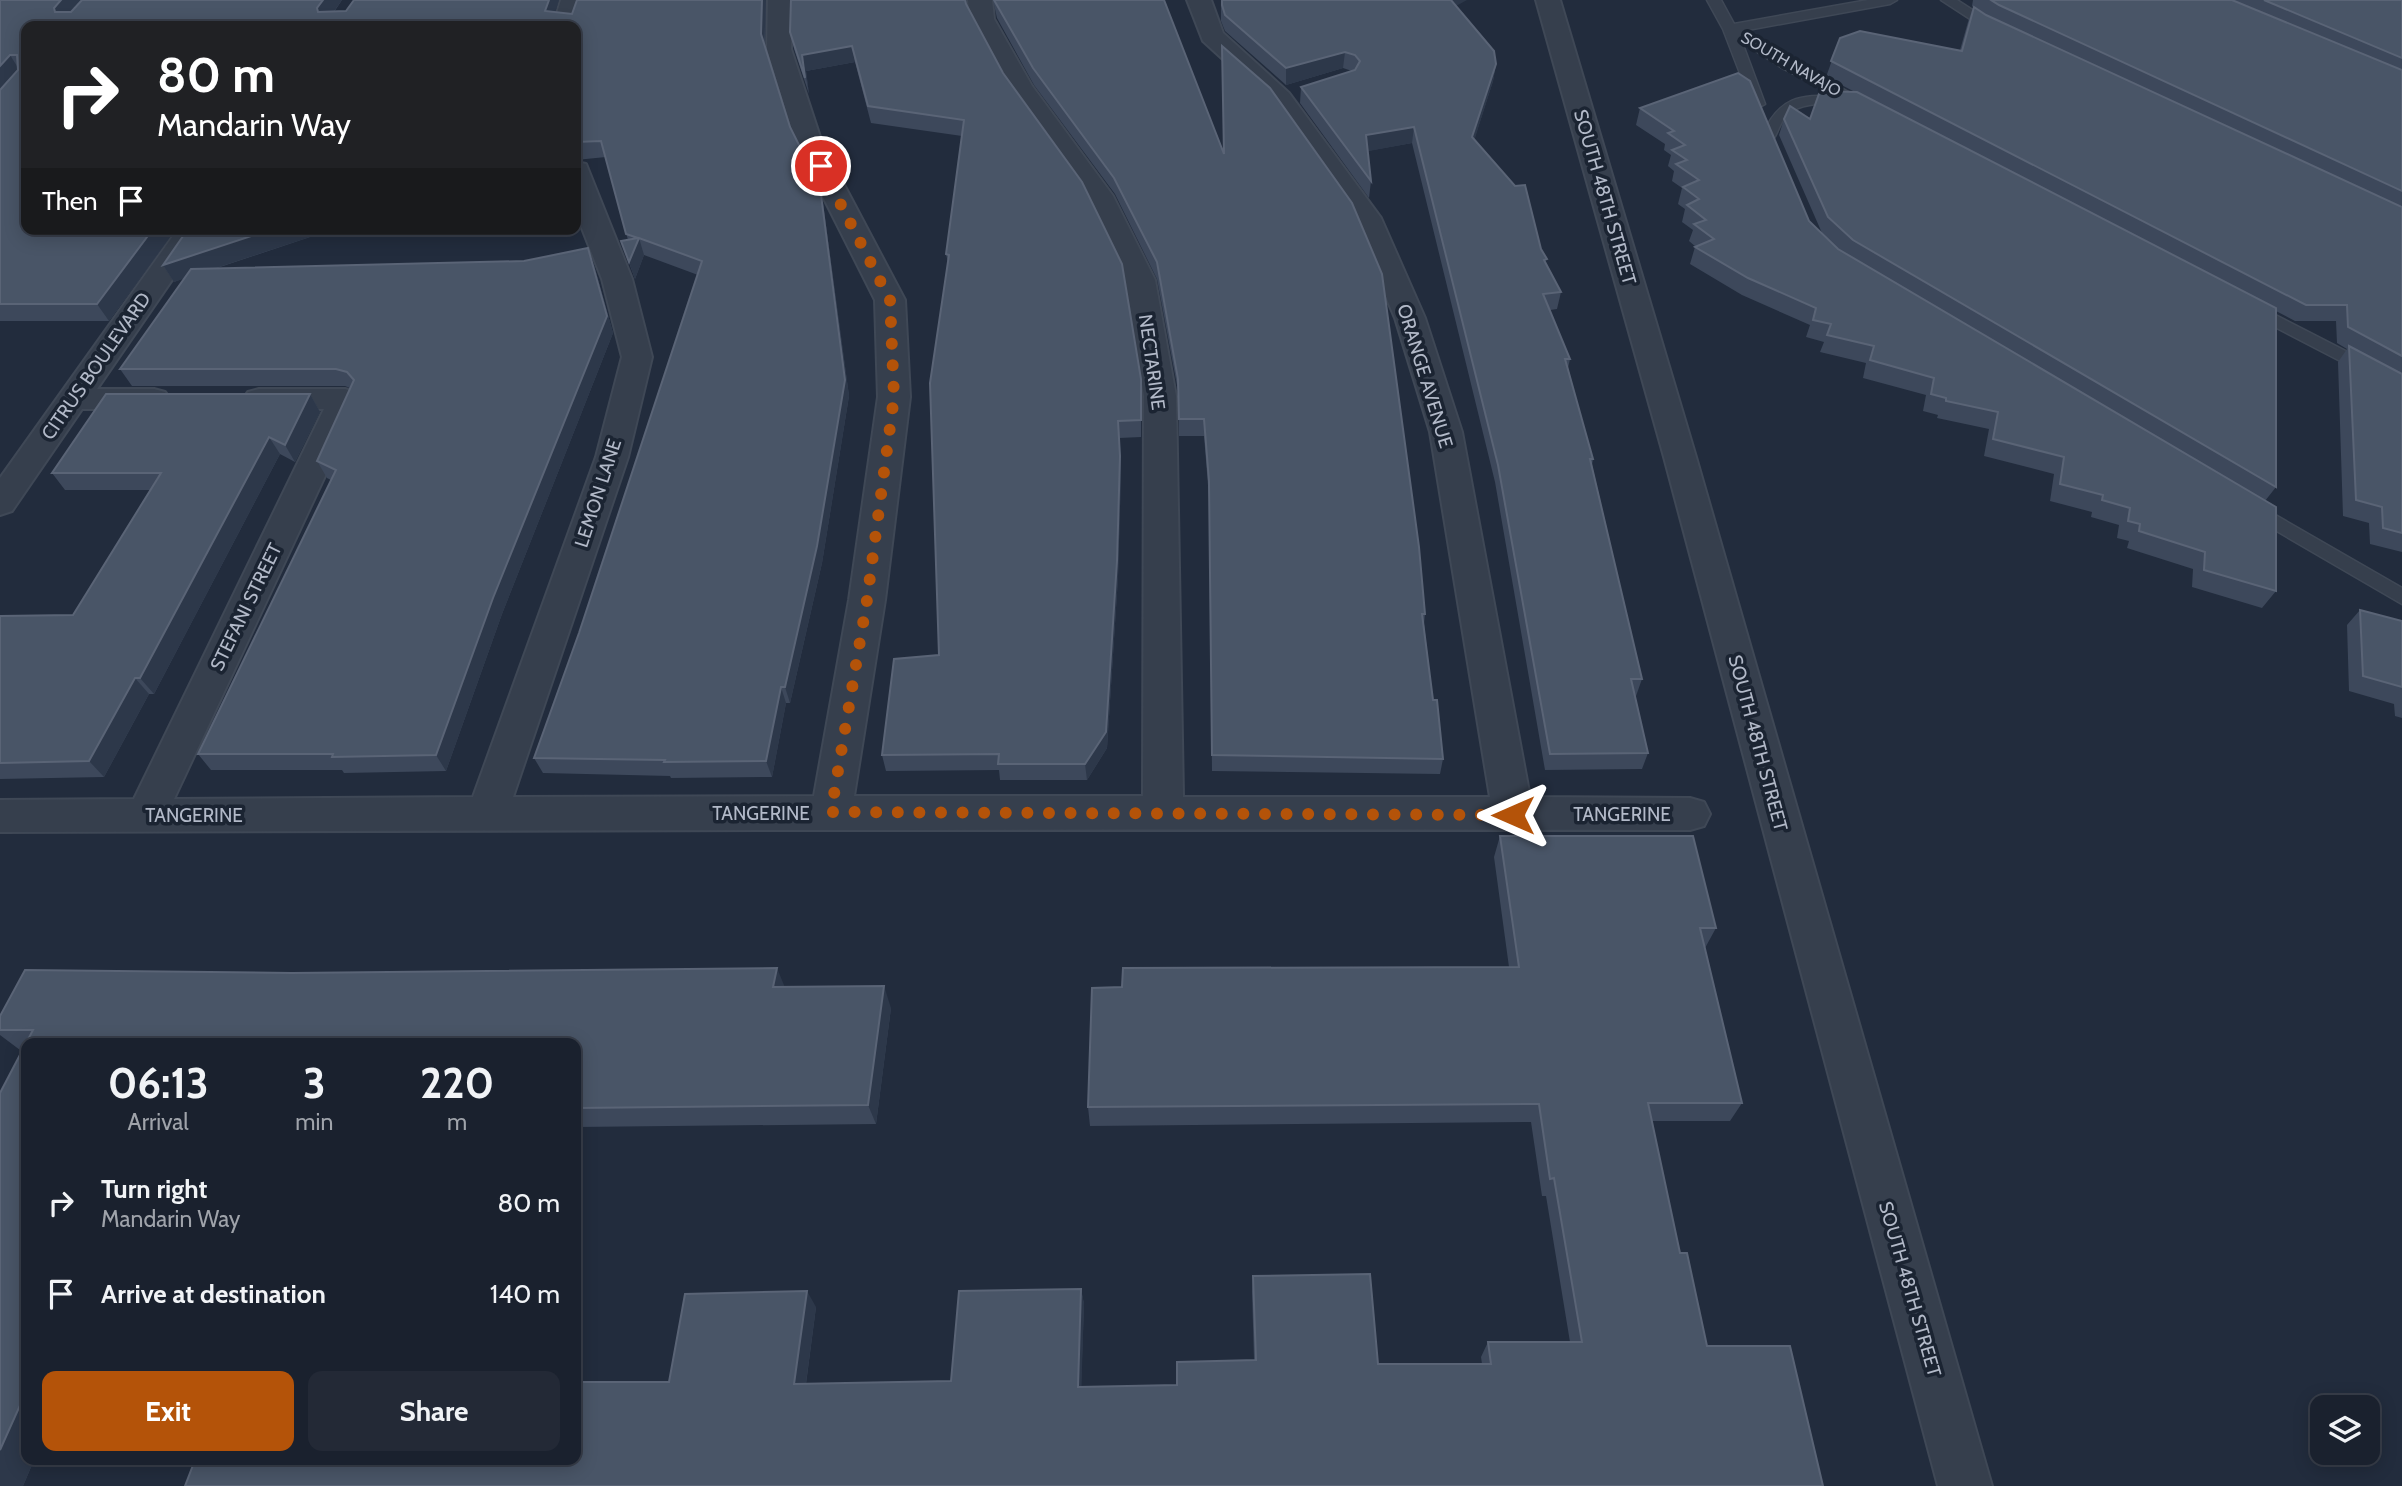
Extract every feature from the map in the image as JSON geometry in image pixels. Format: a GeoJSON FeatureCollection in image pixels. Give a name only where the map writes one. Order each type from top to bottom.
{"type":"FeatureCollection","features":[{"type":"Feature","properties":{"kind":"street"},"geometry":{"type":"LineString","coordinates":[[567,21],[573,0]]}},
{"type":"Feature","properties":{"kind":"street"},"geometry":{"type":"LineString","coordinates":[[780,0],[779,49],[809,143],[890,300],[894,397],[867,600],[831,812]]}},
{"type":"Feature","properties":{"kind":"street","name":"NECTARINE"},"geometry":{"type":"LineString","coordinates":[[980,0],[982,19],[1020,88],[1099,195],[1140,280],[1160,396],[1163,812]]}},
{"type":"Feature","properties":{"kind":"street","name":"ORANGE AVENUE"},"geometry":{"type":"LineString","coordinates":[[1199,0],[1212,36],[1293,94],[1367,218],[1410,318],[1446,432],[1513,815]]}},
{"type":"Feature","properties":{"kind":"street","name":"SOUTH 48TH STREET"},"geometry":{"type":"LineString","coordinates":[[1548,0],[1681,457],[1965,1486]]}},
{"type":"Feature","properties":{"kind":"street","name":"LEMON LANE"},"geometry":{"type":"LineString","coordinates":[[487,814],[612,457],[637,358],[617,279],[581,196]]}},
{"type":"Feature","properties":{"kind":"street","name":"CITRUS BOULEVARD"},"geometry":{"type":"LineString","coordinates":[[0,503],[190,235]]}},
{"type":"Feature","properties":{"kind":"street"},"geometry":{"type":"LineString","coordinates":[[72,399],[181,399]]}},
{"type":"Feature","properties":{"kind":"street","name":"STEFANI STREET"},"geometry":{"type":"LineString","coordinates":[[146,816],[345,399],[236,399]]}},
{"type":"Feature","properties":{"kind":"street","name":"TANGERINE"},"geometry":{"type":"LineString","coordinates":[[0,816],[831,812],[1690,814]]}},
{"type":"Feature","properties":{"kind":"lane","name":"SOUTH NAVAJO"},"geometry":{"type":"LineString","coordinates":[[1714,0],[1730,29],[1789,66],[1878,111]]}},
{"type":"Feature","properties":{"kind":"lane"},"geometry":{"type":"LineString","coordinates":[[1858,102],[1824,100],[1798,104],[1782,111],[1772,141],[1730,29],[1890,0]]}},
{"type":"Feature","properties":{"kind":"lane"},"geometry":{"type":"LineString","coordinates":[[1948,0],[1986,25],[2012,37]]}},
{"type":"Feature","properties":{"kind":"lane"},"geometry":{"type":"LineString","coordinates":[[2242,303],[2402,387]]}},
{"type":"Feature","properties":{"kind":"lane"},"geometry":{"type":"LineString","coordinates":[[2234,497],[2402,597]]}},
{"type":"Feature","properties":{"kind":"building"},"geometry":{"type":"Polygon","coordinates":[[[0,0],[61,0],[54,8],[55,12],[71,12],[82,0],[323,0],[317,8],[318,12],[346,11],[354,0],[549,0],[545,11],[572,14],[577,0],[762,0],[761,34],[790,127],[820,187],[845,380],[817,546],[785,687],[781,687],[766,761],[664,762],[665,760],[534,758],[579,633],[702,261],[639,238],[629,262],[621,241],[638,238],[626,234],[601,141],[581,142],[581,21],[21,21],[21,235],[149,235],[97,304],[0,304],[0,90],[18,70],[17,55],[10,55],[0,66],[0,0]]]}},
{"type":"Feature","properties":{"kind":"building"},"geometry":{"type":"Polygon","coordinates":[[[791,0],[965,0],[1003,73],[1082,182],[1122,264],[1141,379],[1141,420],[1118,421],[1120,456],[1117,561],[1106,732],[1085,764],[998,764],[999,754],[882,755],[894,659],[939,655],[930,383],[949,255],[946,254],[964,120],[868,106],[852,46],[802,55],[805,78],[790,32],[791,0]]]}},
{"type":"Feature","properties":{"kind":"building"},"geometry":{"type":"Polygon","coordinates":[[[994,0],[1164,0],[1224,154],[1222,46],[1270,88],[1352,203],[1382,274],[1419,547],[1425,614],[1422,614],[1433,700],[1437,700],[1443,759],[1212,755],[1209,481],[1204,419],[1179,419],[1178,379],[1157,262],[1114,178],[1033,68],[994,0]]]}},
{"type":"Feature","properties":{"kind":"building"},"geometry":{"type":"Polygon","coordinates":[[[1222,0],[1451,0],[1494,51],[1496,64],[1472,137],[1515,186],[1525,185],[1541,249],[1547,259],[1544,260],[1561,292],[1543,294],[1570,359],[1565,359],[1593,459],[1590,459],[1642,679],[1631,679],[1648,753],[1550,754],[1498,465],[1414,127],[1366,135],[1371,181],[1301,87],[1355,70],[1360,61],[1355,55],[1345,52],[1286,68],[1225,15],[1222,0]]]}},
{"type":"Feature","properties":{"kind":"building"},"geometry":{"type":"Polygon","coordinates":[[[1991,0],[2232,0],[2402,70],[2402,191],[1999,5],[1991,0]]]}},
{"type":"Feature","properties":{"kind":"building"},"geometry":{"type":"Polygon","coordinates":[[[2264,0],[2402,0],[2402,58],[2264,0]]]}},
{"type":"Feature","properties":{"kind":"building"},"geometry":{"type":"Polygon","coordinates":[[[1974,7],[1986,15],[2402,207],[2402,356],[2348,327],[2347,305],[2306,305],[1831,61],[1840,38],[1860,31],[1962,51],[1974,7]]]}},
{"type":"Feature","properties":{"kind":"building"},"geometry":{"type":"Polygon","coordinates":[[[1738,73],[1750,81],[1809,221],[1838,249],[2276,507],[2276,591],[2204,570],[2205,552],[2139,531],[2140,524],[2128,521],[2130,508],[2102,500],[2103,495],[2060,484],[2064,457],[1993,439],[1998,412],[1946,401],[1946,398],[1931,394],[1934,378],[1870,360],[1874,346],[1827,335],[1831,324],[1813,320],[1816,308],[1748,278],[1695,247],[1714,239],[1694,224],[1706,220],[1687,205],[1699,199],[1683,187],[1699,180],[1676,164],[1687,160],[1672,150],[1685,145],[1668,133],[1674,131],[1640,108],[1738,73]]]}},
{"type":"Feature","properties":{"kind":"building"},"geometry":{"type":"Polygon","coordinates":[[[1820,91],[1857,92],[2276,308],[2276,487],[1853,240],[1828,217],[1784,119],[1790,106],[1810,119],[1820,91]]]}},
{"type":"Feature","properties":{"kind":"building"},"geometry":{"type":"Polygon","coordinates":[[[184,235],[255,235],[163,265],[184,235]]]}},
{"type":"Feature","properties":{"kind":"building"},"geometry":{"type":"Polygon","coordinates":[[[588,248],[607,316],[493,598],[436,755],[332,757],[333,754],[198,754],[336,470],[317,461],[354,380],[347,372],[336,369],[120,369],[191,269],[524,261],[588,248]]]}},
{"type":"Feature","properties":{"kind":"building"},"geometry":{"type":"Polygon","coordinates":[[[2349,346],[2402,374],[2402,533],[2383,528],[2382,507],[2356,500],[2349,346]]]}},
{"type":"Feature","properties":{"kind":"building"},"geometry":{"type":"Polygon","coordinates":[[[106,394],[310,394],[285,445],[269,437],[140,678],[135,678],[89,761],[0,763],[0,616],[73,615],[161,473],[52,473],[106,394]]]}},
{"type":"Feature","properties":{"kind":"building"},"geometry":{"type":"Polygon","coordinates":[[[2360,610],[2402,621],[2402,687],[2363,676],[2360,610]]]}},
{"type":"Feature","properties":{"kind":"building"},"geometry":{"type":"Polygon","coordinates":[[[1500,836],[1693,836],[1716,928],[1700,928],[1742,1103],[1648,1103],[1680,1253],[1687,1253],[1707,1346],[1790,1346],[1823,1486],[185,1486],[193,1465],[581,1465],[581,1382],[669,1382],[685,1294],[807,1291],[794,1384],[951,1381],[959,1291],[1081,1289],[1078,1387],[1177,1385],[1177,1362],[1256,1360],[1253,1276],[1370,1274],[1378,1364],[1491,1364],[1488,1342],[1582,1342],[1554,1178],[1550,1179],[1539,1104],[1088,1107],[1092,988],[1122,987],[1123,968],[1519,967],[1500,836]]]}},
{"type":"Feature","properties":{"kind":"building"},"geometry":{"type":"Polygon","coordinates":[[[777,968],[773,987],[884,986],[868,1105],[581,1108],[581,1038],[29,1038],[33,1030],[0,1030],[0,1016],[25,970],[292,973],[777,968]]]}},
{"type":"Feature","properties":{"kind":"building"},"geometry":{"type":"Polygon","coordinates":[[[21,1053],[21,1403],[0,1450],[0,1093],[21,1053]]]}},
{"type":"Feature","properties":{"kind":"route"},"geometry":{"type":"LineString","coordinates":[[821,166],[890,300],[894,397],[867,600],[831,812],[1513,815]]}}]}
